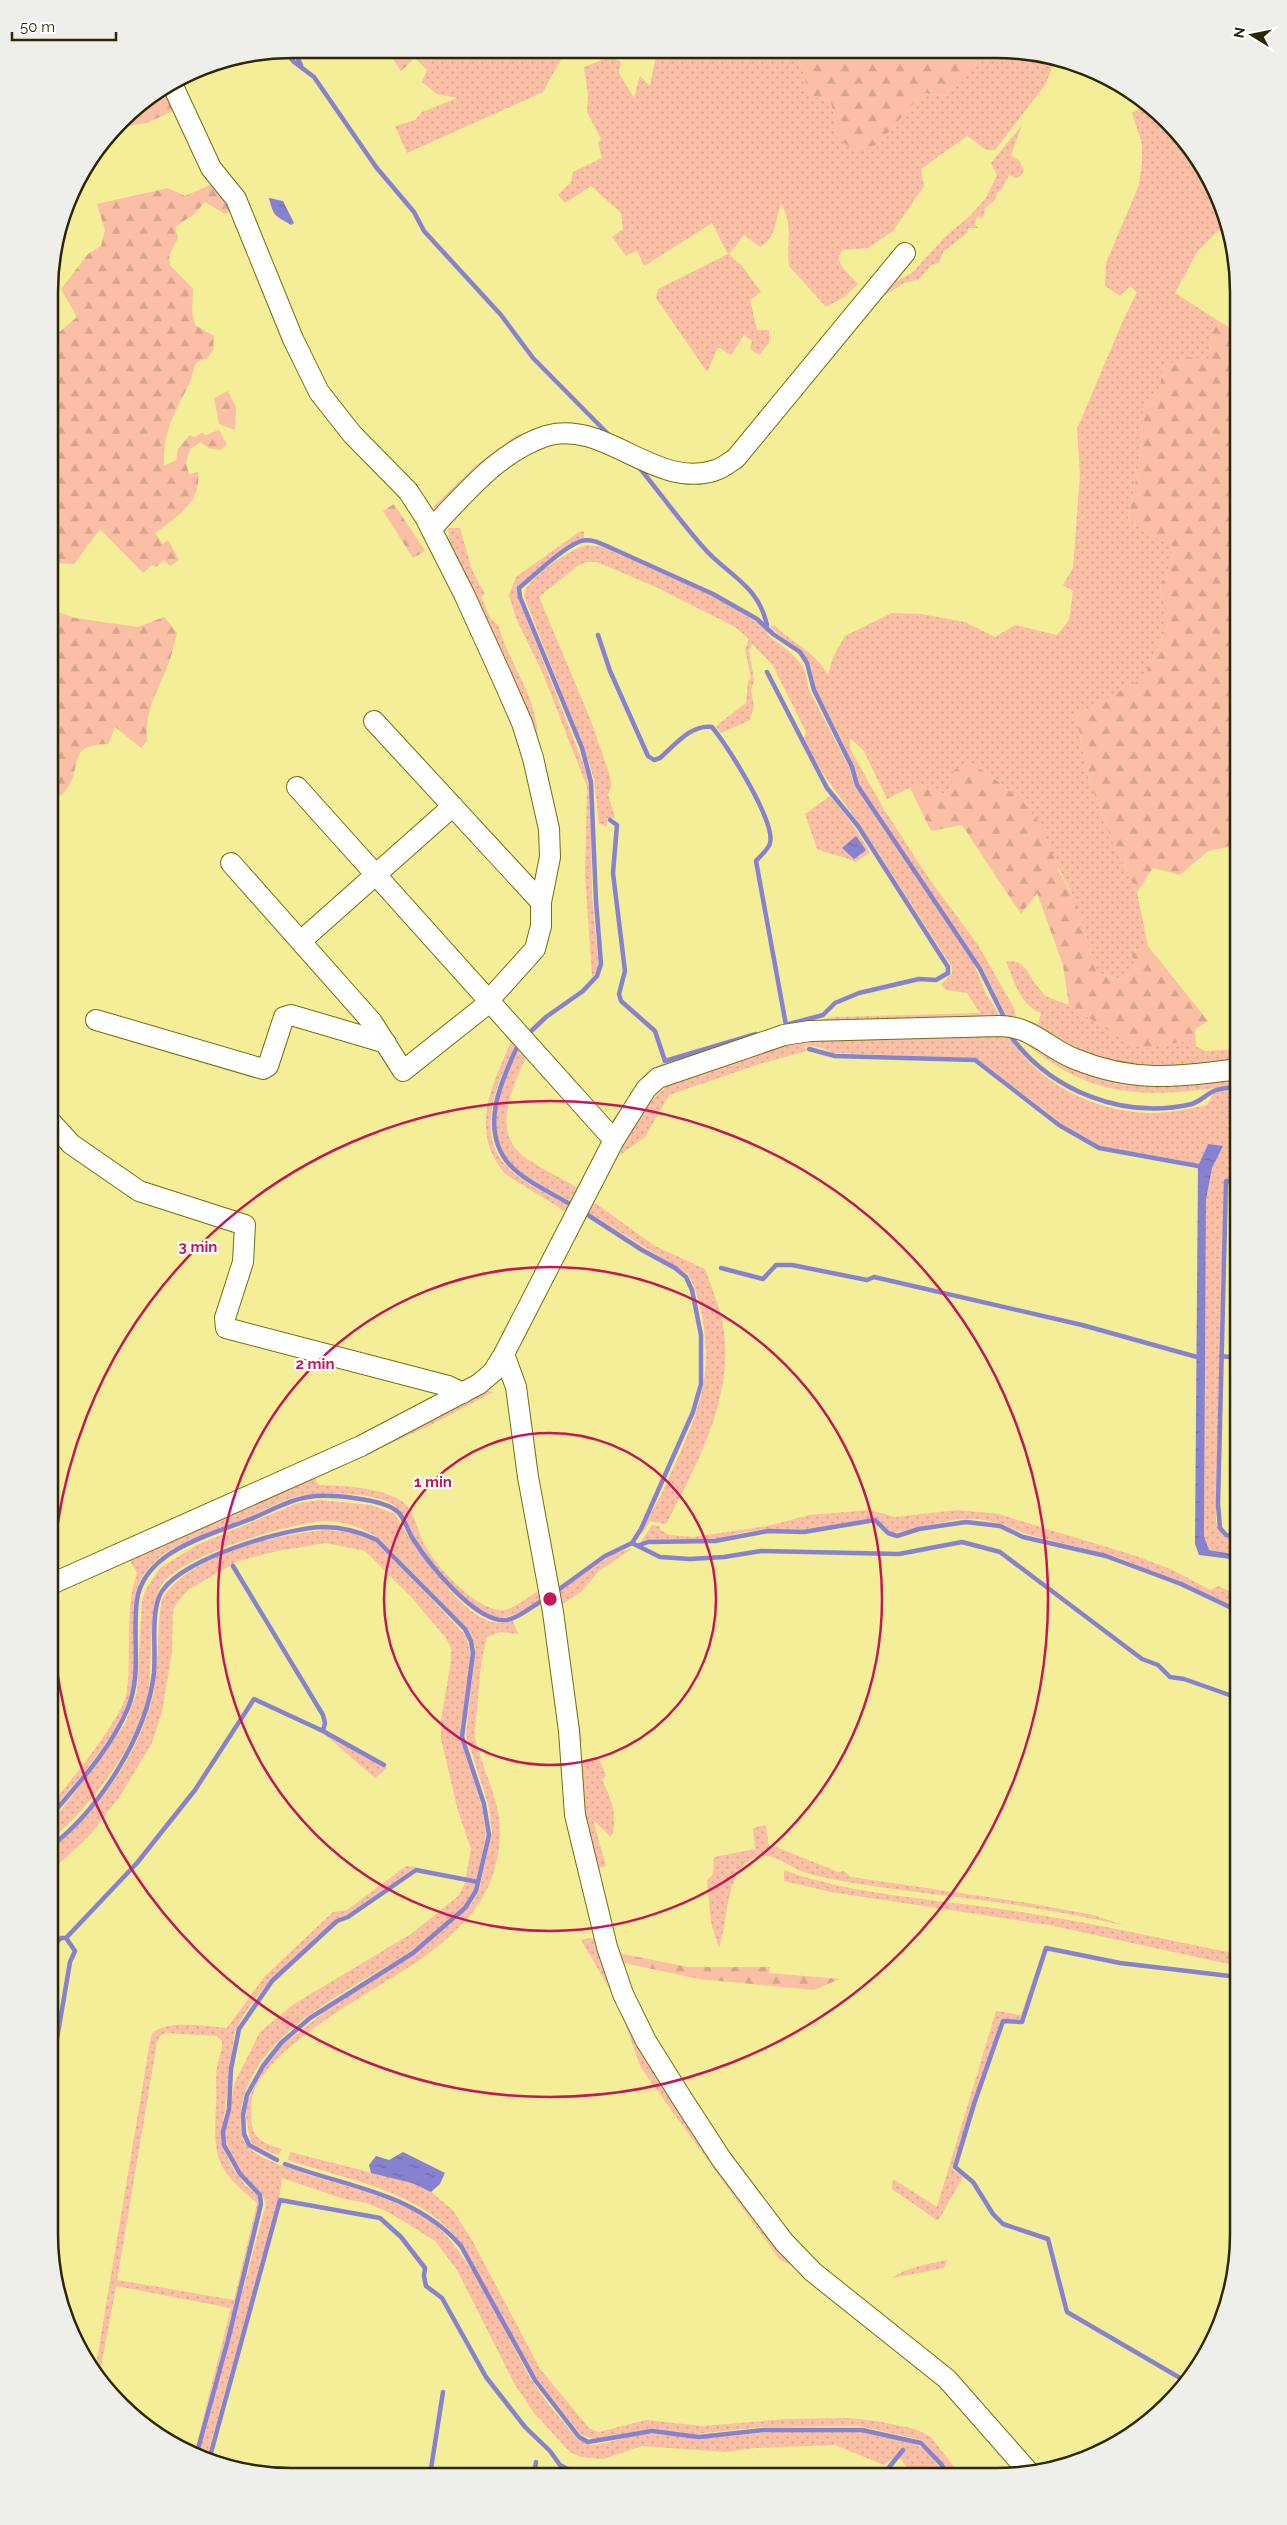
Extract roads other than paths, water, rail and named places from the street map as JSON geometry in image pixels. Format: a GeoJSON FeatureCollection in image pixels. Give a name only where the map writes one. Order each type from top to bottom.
{"type":"FeatureCollection","features":[{"type":"Feature","properties":{"kind":"street"},"geometry":{"type":"LineString","coordinates":[[175,89],[212,168],[236,199],[293,340],[315,385],[352,434],[408,491],[431,529],[464,594],[515,706],[533,758],[549,829],[550,856],[541,902],[541,926],[535,949],[488,1001],[403,1071],[372,1022],[231,862]]}},
{"type":"Feature","properties":{"kind":"street"},"geometry":{"type":"LineString","coordinates":[[431,529],[491,467],[545,436],[558,434],[585,435],[623,452],[682,474],[701,474],[718,470],[736,458],[905,253]]}},
{"type":"Feature","properties":{"kind":"street"},"geometry":{"type":"LineString","coordinates":[[374,720],[541,902]]}},
{"type":"Feature","properties":{"kind":"street"},"geometry":{"type":"LineString","coordinates":[[297,787],[614,1140]]}},
{"type":"Feature","properties":{"kind":"street"},"geometry":{"type":"LineString","coordinates":[[301,941],[453,806]]}},
{"type":"Feature","properties":{"kind":"street"},"geometry":{"type":"LineString","coordinates":[[96,1020],[263,1069],[268,1066],[284,1018],[290,1015],[386,1043]]}},
{"type":"Feature","properties":{"kind":"street"},"geometry":{"type":"LineString","coordinates":[[58,1581],[360,1446],[463,1394],[493,1372],[614,1140],[646,1089],[658,1078],[784,1036],[810,1031],[1015,1026],[1073,1058],[1127,1075],[1158,1077],[1230,1070]]}},
{"type":"Feature","properties":{"kind":"street"},"geometry":{"type":"LineString","coordinates":[[58,1130],[71,1144],[139,1191],[245,1225],[243,1262],[225,1318],[226,1328],[448,1386],[463,1394]]}},
{"type":"Feature","properties":{"kind":"street"},"geometry":{"type":"LineString","coordinates":[[504,1354],[516,1387],[530,1486],[553,1612],[569,1731],[574,1815],[600,1920],[623,1994],[646,2041],[683,2100],[722,2160],[784,2242],[813,2272],[947,2379],[1023,2465]]}},
{"type":"Feature","properties":{"kind":"water"},"geometry":{"type":"Polygon","coordinates":[[[269,198],[283,201],[294,223],[291,225],[276,215],[269,198]]]}},
{"type":"Feature","properties":{"kind":"water"},"geometry":{"type":"Polygon","coordinates":[[[856,836],[866,850],[854,859],[842,848],[856,836]]]}},
{"type":"Feature","properties":{"kind":"water"},"geometry":{"type":"Polygon","coordinates":[[[1208,1144],[1223,1146],[1212,1168],[1206,1200],[1204,1536],[1209,1550],[1230,1554],[1230,1559],[1199,1555],[1195,1544],[1198,1166],[1208,1144]]]}},
{"type":"Feature","properties":{"kind":"water"},"geometry":{"type":"Polygon","coordinates":[[[403,2152],[445,2173],[440,2184],[431,2192],[412,2183],[371,2173],[369,2165],[376,2156],[389,2160],[403,2152]]]}},
{"type":"Feature","properties":{"kind":"waterway"},"geometry":{"type":"LineString","coordinates":[[291,58],[314,77],[376,167],[414,212],[424,231],[501,315],[533,358],[611,437]]}},
{"type":"Feature","properties":{"kind":"waterway"},"geometry":{"type":"LineString","coordinates":[[298,58],[301,65]]}},
{"type":"Feature","properties":{"kind":"waterway"},"geometry":{"type":"LineString","coordinates":[[638,466],[703,547],[741,581],[757,599],[767,625]]}},
{"type":"Feature","properties":{"kind":"waterway"},"geometry":{"type":"LineString","coordinates":[[527,1035],[546,1017],[583,991],[597,976],[601,964],[596,901],[591,782],[582,748],[520,597],[519,588],[566,549],[585,540],[604,545],[713,594],[757,619],[773,634],[800,652],[807,663],[814,690],[852,767],[857,785],[980,969],[1004,1017]]}},
{"type":"Feature","properties":{"kind":"waterway"},"geometry":{"type":"LineString","coordinates":[[598,635],[610,671],[648,756],[654,760],[660,758],[690,732],[704,727],[712,727],[739,766],[758,802],[766,819],[770,833],[770,843],[756,861],[786,1025]]}},
{"type":"Feature","properties":{"kind":"waterway"},"geometry":{"type":"LineString","coordinates":[[767,672],[827,788],[858,826],[948,967],[948,973],[936,980],[919,979],[859,993],[835,1003],[823,1015],[789,1024]]}},
{"type":"Feature","properties":{"kind":"waterway"},"geometry":{"type":"LineString","coordinates":[[610,820],[617,825],[613,873],[625,971],[619,994],[621,1001],[655,1031],[665,1061],[756,1034]]}},
{"type":"Feature","properties":{"kind":"waterway"},"geometry":{"type":"LineString","coordinates":[[1009,1034],[1026,1054],[1045,1071],[1067,1085],[1090,1096],[1115,1104],[1140,1108],[1166,1108],[1192,1104],[1215,1091],[1230,1088]]}},
{"type":"Feature","properties":{"kind":"waterway"},"geometry":{"type":"LineString","coordinates":[[518,1045],[500,1089],[494,1120],[495,1136],[500,1150],[515,1170],[538,1186],[570,1204]]}},
{"type":"Feature","properties":{"kind":"waterway"},"geometry":{"type":"LineString","coordinates":[[809,1049],[835,1056],[975,1060],[1059,1125],[1099,1148],[1198,1166]]}},
{"type":"Feature","properties":{"kind":"waterway"},"geometry":{"type":"LineString","coordinates":[[1230,1181],[1226,1181],[1218,1504],[1220,1528],[1226,1535],[1230,1536]]}},
{"type":"Feature","properties":{"kind":"waterway"},"geometry":{"type":"LineString","coordinates":[[558,1590],[605,1556],[632,1543],[641,1529],[693,1412],[701,1384],[701,1335],[692,1290],[686,1277],[675,1268],[642,1250],[588,1215]]}},
{"type":"Feature","properties":{"kind":"waterway"},"geometry":{"type":"LineString","coordinates":[[721,1268],[763,1279],[776,1265],[792,1265],[867,1280],[874,1277],[1082,1325],[1197,1357]]}},
{"type":"Feature","properties":{"kind":"waterway"},"geometry":{"type":"LineString","coordinates":[[1221,1356],[1230,1357]]}},
{"type":"Feature","properties":{"kind":"waterway"},"geometry":{"type":"LineString","coordinates":[[58,1808],[103,1752],[128,1708],[135,1682],[136,1613],[137,1600],[142,1583],[152,1569],[165,1557],[198,1539],[300,1499],[317,1496],[355,1498],[382,1504],[399,1513],[413,1539],[430,1563],[454,1590],[481,1613],[495,1619],[507,1620],[520,1615],[540,1602]]}},
{"type":"Feature","properties":{"kind":"waterway"},"geometry":{"type":"LineString","coordinates":[[637,1546],[648,1542],[715,1541],[768,1531],[804,1532],[875,1520],[888,1533],[897,1536],[919,1529],[966,1522],[1000,1526],[1023,1537],[1106,1556],[1181,1584],[1230,1607]]}},
{"type":"Feature","properties":{"kind":"waterway"},"geometry":{"type":"LineString","coordinates":[[58,1840],[86,1813],[102,1793],[118,1770],[142,1722],[150,1697],[154,1673],[154,1624],[159,1597],[169,1583],[185,1571],[207,1559],[258,1540],[305,1529],[329,1527],[358,1532],[377,1540],[465,1629],[471,1641],[473,1653],[462,1737],[484,1804],[489,1835],[476,1891],[465,1908],[413,1953],[310,2018],[281,2043],[263,2066],[247,2095],[243,2115],[244,2134],[249,2145],[277,2160]]}},
{"type":"Feature","properties":{"kind":"waterway"},"geometry":{"type":"LineString","coordinates":[[632,1543],[660,1557],[690,1559],[724,1557],[761,1551],[899,1554],[962,1542],[1000,1552],[1142,1659],[1158,1665],[1170,1677],[1184,1679],[1230,1695]]}},
{"type":"Feature","properties":{"kind":"waterway"},"geometry":{"type":"LineString","coordinates":[[233,1566],[323,1715],[325,1723],[323,1731]]}},
{"type":"Feature","properties":{"kind":"waterway"},"geometry":{"type":"LineString","coordinates":[[66,1938],[137,1863],[195,1790],[254,1699],[323,1731],[384,1765]]}},
{"type":"Feature","properties":{"kind":"waterway"},"geometry":{"type":"LineString","coordinates":[[198,2448],[228,2340],[261,2204],[260,2195],[240,2174],[224,2145],[223,2132],[229,2109],[231,2069],[239,2029],[272,1981],[337,1921],[348,1917],[416,1870],[478,1882]]}},
{"type":"Feature","properties":{"kind":"waterway"},"geometry":{"type":"LineString","coordinates":[[58,1941],[61,1938],[66,1938],[75,1951],[70,1962],[58,2033]]}},
{"type":"Feature","properties":{"kind":"waterway"},"geometry":{"type":"LineString","coordinates":[[1180,2378],[1067,2312],[1048,2239],[1003,2224],[993,2214],[973,2182],[955,2167],[974,2104],[1003,2021],[1022,2022],[1046,1948],[1120,1963],[1230,1976]]}},
{"type":"Feature","properties":{"kind":"waterway"},"geometry":{"type":"LineString","coordinates":[[285,2164],[356,2186],[402,2203],[423,2214],[443,2228],[461,2246],[535,2380],[579,2437],[588,2442],[652,2431],[699,2437],[764,2430],[862,2430],[921,2443],[943,2468]]}},
{"type":"Feature","properties":{"kind":"waterway"},"geometry":{"type":"LineString","coordinates":[[211,2453],[280,2200],[380,2218],[401,2237],[425,2268],[426,2286],[442,2298],[486,2377],[525,2427],[550,2451],[560,2465],[566,2468]]}},
{"type":"Feature","properties":{"kind":"waterway"},"geometry":{"type":"LineString","coordinates":[[431,2468],[443,2392]]}},
{"type":"Feature","properties":{"kind":"waterway"},"geometry":{"type":"LineString","coordinates":[[888,2468],[903,2450]]}},
{"type":"Feature","properties":{"kind":"waterway"},"geometry":{"type":"LineString","coordinates":[[535,2468],[536,2462]]}}]}
